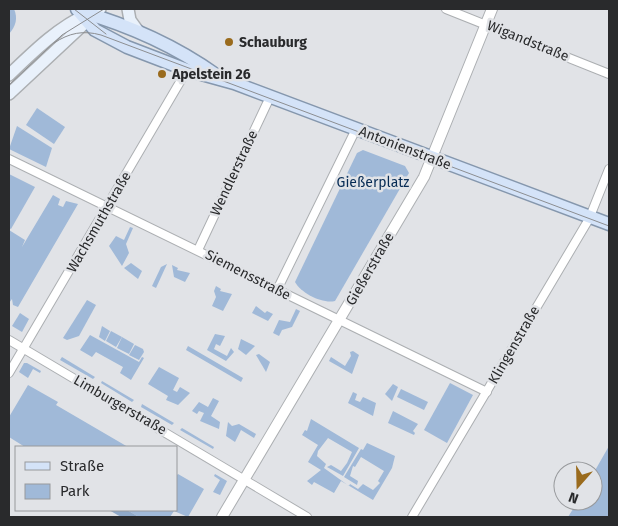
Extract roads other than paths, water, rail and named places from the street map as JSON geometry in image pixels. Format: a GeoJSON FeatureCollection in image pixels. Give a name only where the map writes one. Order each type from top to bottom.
{"type":"FeatureCollection","features":[{"type":"Feature","properties":{"kind":"main road"},"geometry":{"type":"LineString","coordinates":[[128,9],[130,20],[138,31]]}},
{"type":"Feature","properties":{"kind":"main road"},"geometry":{"type":"LineString","coordinates":[[9,94],[58,50],[86,13]]}},
{"type":"Feature","properties":{"kind":"main road"},"geometry":{"type":"LineString","coordinates":[[9,75],[47,39],[86,13]]}},
{"type":"Feature","properties":{"kind":"main road","name":"Antonienstraße"},"geometry":{"type":"LineString","coordinates":[[86,13],[138,31],[181,51],[220,78]]}},
{"type":"Feature","properties":{"kind":"main road","name":"Antonienstraße"},"geometry":{"type":"LineString","coordinates":[[86,13],[103,36],[127,47],[187,70],[220,78],[609,225]]}},
{"type":"Feature","properties":{"kind":"street","name":"Wigandstraße"},"geometry":{"type":"LineString","coordinates":[[446,9],[609,74]]}},
{"type":"Feature","properties":{"kind":"street","name":"Gießerstraße"},"geometry":{"type":"LineString","coordinates":[[222,517],[339,322],[433,158],[492,9]]}},
{"type":"Feature","properties":{"kind":"street","name":"Wachsmuthstraße"},"geometry":{"type":"LineString","coordinates":[[9,373],[187,70]]}},
{"type":"Feature","properties":{"kind":"street","name":"Wendlerstraße"},"geometry":{"type":"LineString","coordinates":[[198,250],[270,97]]}},
{"type":"Feature","properties":{"kind":"street"},"geometry":{"type":"LineString","coordinates":[[278,290],[356,129]]}},
{"type":"Feature","properties":{"kind":"street","name":"Siemensstraße"},"geometry":{"type":"LineString","coordinates":[[9,159],[198,250],[339,322],[487,392]]}},
{"type":"Feature","properties":{"kind":"street","name":"Klingenstraße"},"geometry":{"type":"LineString","coordinates":[[412,517],[590,217],[609,169]]}},
{"type":"Feature","properties":{"kind":"street","name":"Limburgerstraße"},"geometry":{"type":"LineString","coordinates":[[9,340],[308,517]]}},
{"type":"Feature","properties":{"kind":"tram line"},"geometry":{"type":"LineString","coordinates":[[74,9],[106,34]]}},
{"type":"Feature","properties":{"kind":"tram line"},"geometry":{"type":"LineString","coordinates":[[9,85],[62,35],[104,9]]}},
{"type":"Feature","properties":{"kind":"tram line"},"geometry":{"type":"LineString","coordinates":[[54,43],[76,33],[101,35],[609,226]]}},
{"type":"Feature","properties":{"kind":"place","name":"Schauburg"},"geometry":{"type":"Point","coordinates":[229,42]}},
{"type":"Feature","properties":{"kind":"place","name":"Apelstein 26"},"geometry":{"type":"Point","coordinates":[162,74]}},
{"type":"Feature","properties":{"kind":"park label","name":"Gießerplatz"},"geometry":{"type":"Point","coordinates":[373,182]}}]}
